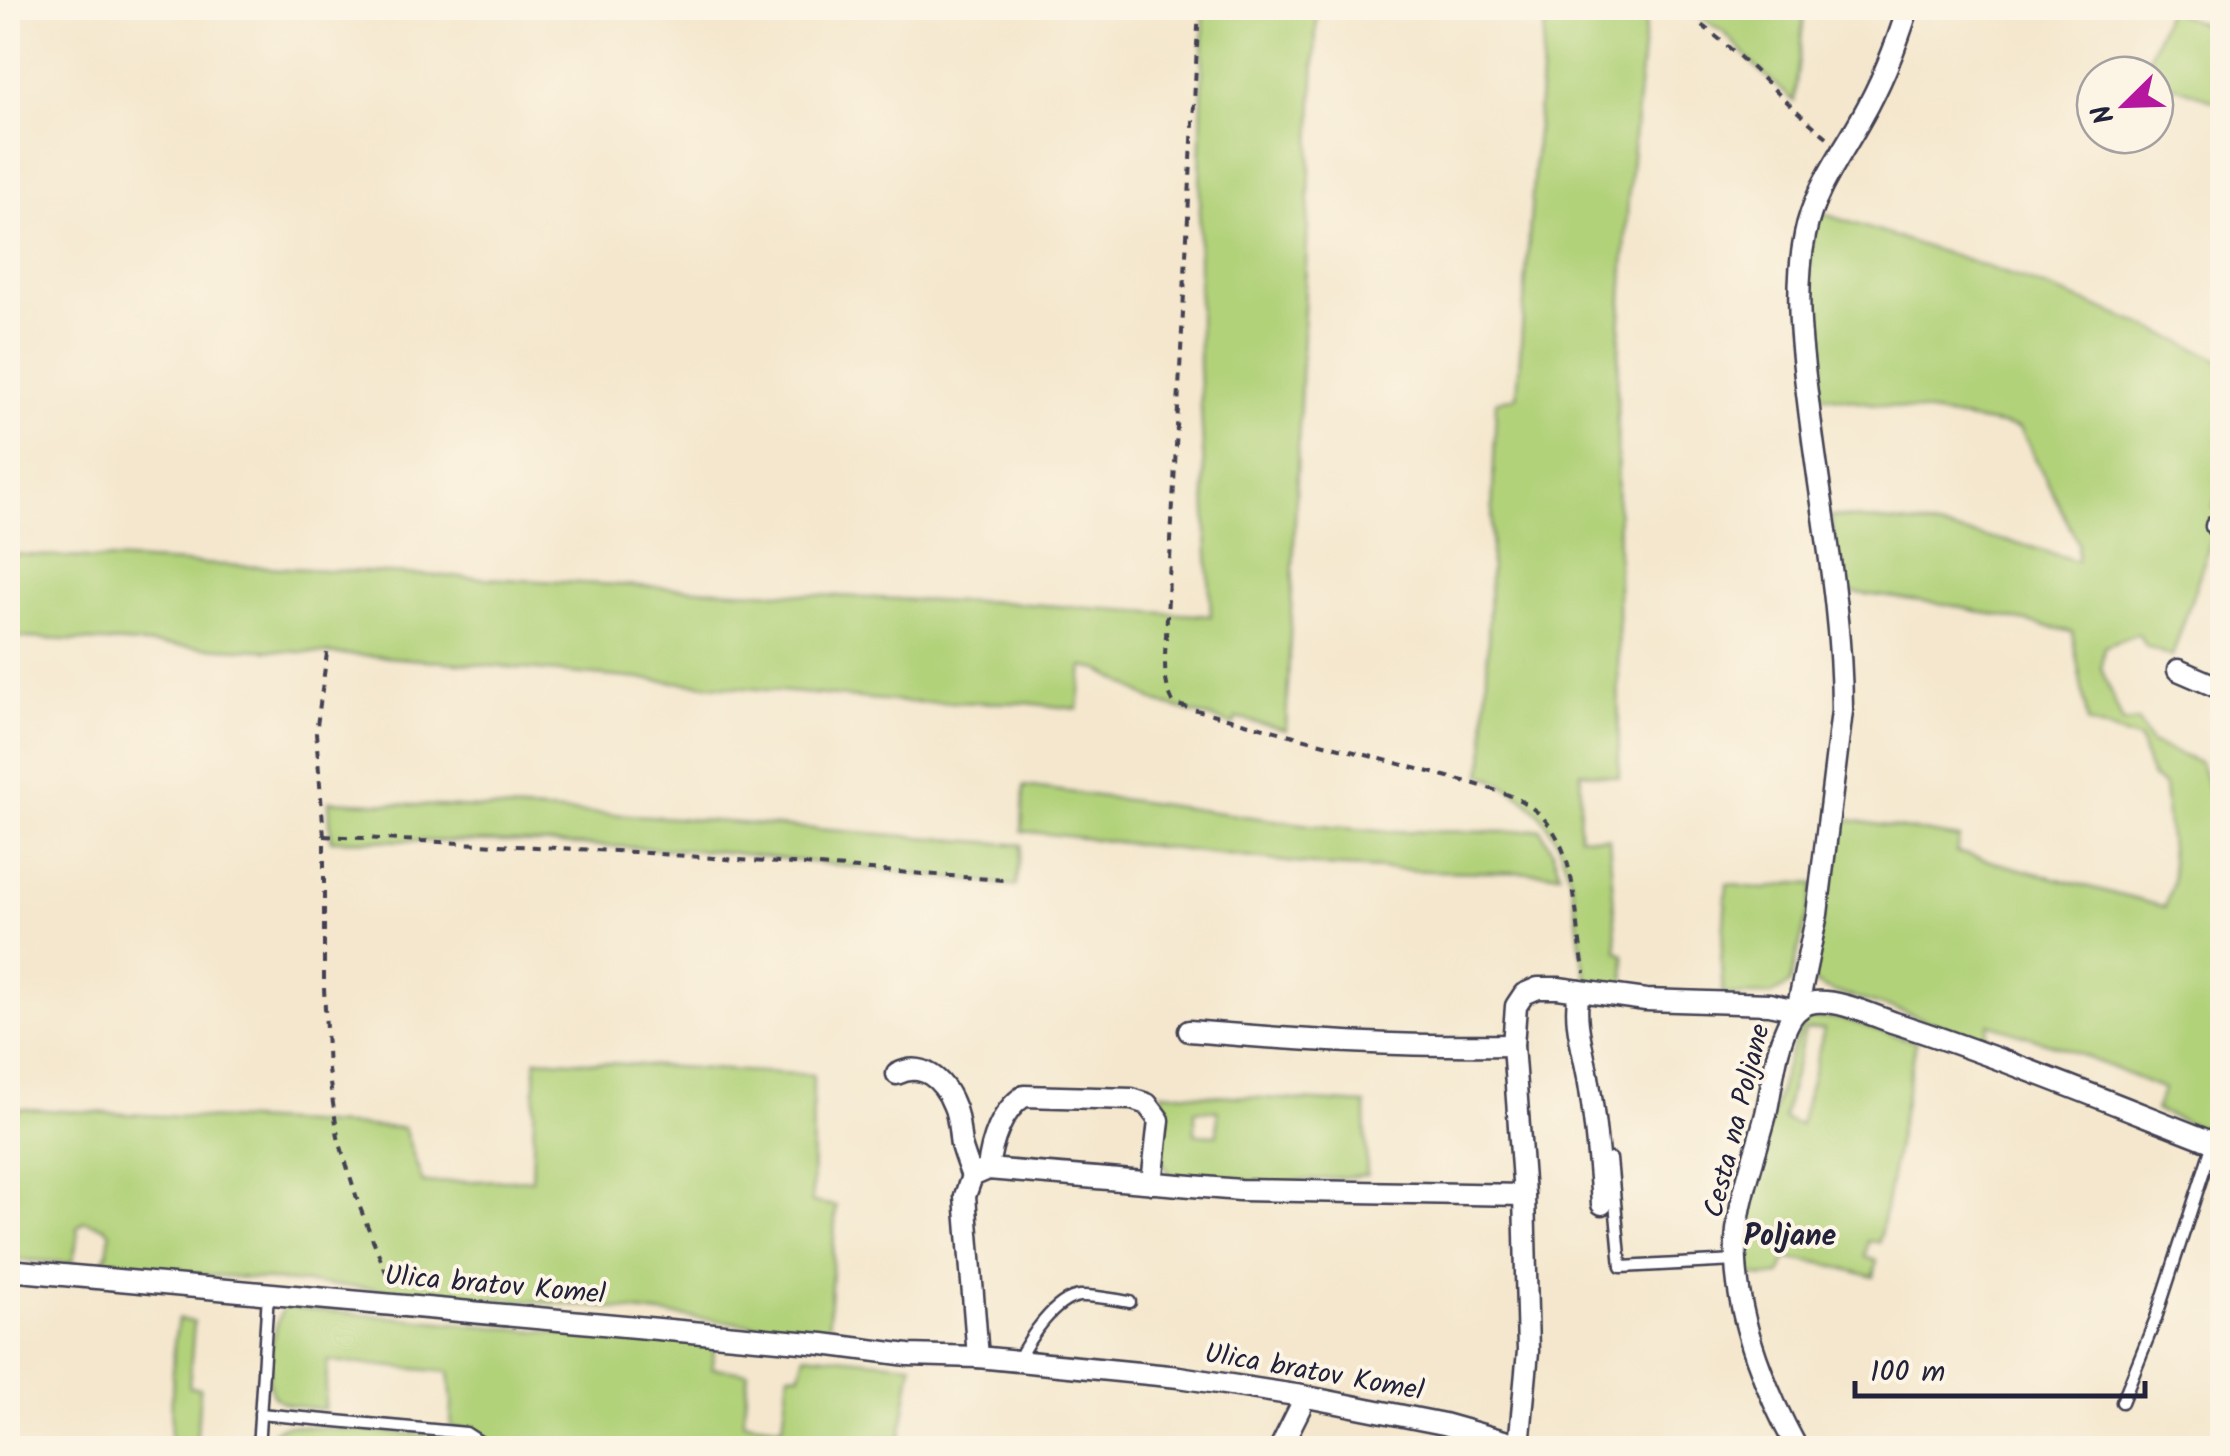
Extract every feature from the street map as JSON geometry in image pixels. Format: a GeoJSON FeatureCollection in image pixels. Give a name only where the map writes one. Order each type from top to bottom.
{"type":"FeatureCollection","features":[{"type":"Feature","properties":{"kind":"street"},"geometry":{"type":"LineString","coordinates":[[1602,1204],[1594,1118],[1577,1022],[1576,1003],[1584,992],[1646,1000],[1769,1004],[1796,1010],[1824,866],[1842,695],[1799,324],[1800,278],[1805,234],[1815,201],[1880,84],[1908,8]]}},
{"type":"Feature","properties":{"kind":"street"},"geometry":{"type":"LineString","coordinates":[[2178,670],[2222,689]]}},
{"type":"Feature","properties":{"kind":"street","name":"Ulica bratov Komel"},"geometry":{"type":"LineString","coordinates":[[8,1270],[824,1344],[908,1355],[978,1357],[1179,1376],[1444,1424],[1524,1447],[1528,1351],[1514,1014],[1524,994],[1538,988],[1584,992]]}},
{"type":"Feature","properties":{"kind":"street","name":"Cesta na Poljane"},"geometry":{"type":"LineString","coordinates":[[1797,1448],[1762,1375],[1736,1261],[1747,1176],[1782,1042],[1796,1010],[1809,1002],[1835,1004],[1926,1032],[2218,1144]]}},
{"type":"Feature","properties":{"kind":"street"},"geometry":{"type":"LineString","coordinates":[[1189,1031],[1346,1043],[1513,1045]]}},
{"type":"Feature","properties":{"kind":"street"},"geometry":{"type":"LineString","coordinates":[[896,1074],[908,1068],[923,1069],[941,1084],[954,1105],[963,1152],[980,1172],[1240,1190],[1524,1195]]}},
{"type":"Feature","properties":{"kind":"street"},"geometry":{"type":"LineString","coordinates":[[978,1357],[964,1196],[1014,1103],[1024,1096],[1132,1099],[1147,1104],[1159,1120],[1152,1184]]}},
{"type":"Feature","properties":{"kind":"street"},"geometry":{"type":"LineString","coordinates":[[1280,1448],[1302,1396]]}},
{"type":"Feature","properties":{"kind":"lane"},"geometry":{"type":"LineString","coordinates":[[2122,1402],[2218,1144]]}},
{"type":"Feature","properties":{"kind":"lane"},"geometry":{"type":"LineString","coordinates":[[1611,1159],[1621,1266],[1736,1261]]}},
{"type":"Feature","properties":{"kind":"lane"},"geometry":{"type":"LineString","coordinates":[[258,1448],[268,1293]]}},
{"type":"Feature","properties":{"kind":"lane"},"geometry":{"type":"LineString","coordinates":[[1017,1361],[1044,1319],[1068,1300],[1079,1296],[1130,1302]]}},
{"type":"Feature","properties":{"kind":"lane"},"geometry":{"type":"LineString","coordinates":[[260,1414],[466,1433],[484,1448]]}},
{"type":"Feature","properties":{"kind":"path"},"geometry":{"type":"LineString","coordinates":[[1199,8],[1164,682],[1174,704],[1474,784],[1504,793],[1532,808],[1546,822],[1568,866],[1574,889],[1584,992]]}},
{"type":"Feature","properties":{"kind":"path"},"geometry":{"type":"LineString","coordinates":[[1675,8],[1728,45],[1843,149]]}},
{"type":"Feature","properties":{"kind":"path"},"geometry":{"type":"LineString","coordinates":[[327,653],[316,733],[324,836],[328,1070],[338,1138],[380,1263],[400,1305]]}},
{"type":"Feature","properties":{"kind":"path"},"geometry":{"type":"LineString","coordinates":[[324,836],[634,852],[1003,880]]}},
{"type":"Feature","properties":{"kind":"path"},"geometry":{"type":"LineString","coordinates":[[2218,1448],[2222,1426]]}},
{"type":"Feature","properties":{"kind":"green space"},"geometry":{"type":"Polygon","coordinates":[[[1204,8],[1317,8],[1286,730],[1236,718],[1234,725],[1159,703],[1100,670],[1083,667],[1078,709],[1026,703],[905,702],[375,656],[8,637],[8,554],[982,601],[1211,616],[1199,367],[1204,8]]]}},
{"type":"Feature","properties":{"kind":"green space"},"geometry":{"type":"Polygon","coordinates":[[[1546,8],[1647,8],[1628,199],[1617,387],[1619,777],[1581,772],[1579,836],[1609,838],[1617,951],[1624,954],[1625,990],[1589,984],[1573,892],[1554,835],[1518,794],[1482,774],[1496,401],[1517,396],[1546,8]]]}},
{"type":"Feature","properties":{"kind":"green space"},"geometry":{"type":"Polygon","coordinates":[[[1686,8],[1805,8],[1794,101],[1724,32],[1686,8]]]}},
{"type":"Feature","properties":{"kind":"green space"},"geometry":{"type":"Polygon","coordinates":[[[2167,9],[2222,33],[2222,104],[2175,86],[2175,55],[2150,55],[2167,9]]]}},
{"type":"Feature","properties":{"kind":"green space"},"geometry":{"type":"Polygon","coordinates":[[[1818,212],[2074,298],[2222,361],[2222,482],[2213,507],[2222,511],[2222,524],[2217,523],[2172,657],[2146,646],[2138,634],[2104,647],[2101,668],[2123,723],[2138,721],[2151,743],[2200,763],[2222,827],[2222,1136],[2155,1110],[2164,1089],[2064,1048],[1989,1024],[1984,1041],[1825,989],[1813,979],[1837,818],[1959,838],[1956,852],[2165,907],[2173,881],[2164,786],[2151,777],[2140,740],[2088,723],[2072,632],[1945,604],[1839,591],[1831,516],[1921,525],[2021,544],[2077,561],[2078,543],[2020,428],[1815,394],[1808,280],[1818,212]]]}},
{"type":"Feature","properties":{"kind":"green space"},"geometry":{"type":"Polygon","coordinates":[[[1024,786],[1378,831],[1540,829],[1560,873],[1321,866],[1022,831],[1024,786]]]}},
{"type":"Feature","properties":{"kind":"green space"},"geometry":{"type":"Polygon","coordinates":[[[329,801],[649,816],[1022,845],[1016,886],[716,851],[512,842],[331,840],[329,801]]]}},
{"type":"Feature","properties":{"kind":"green space"},"geometry":{"type":"Polygon","coordinates":[[[1794,883],[1815,884],[1790,984],[1771,995],[1723,995],[1721,962],[1727,884],[1764,889],[1794,883]]]}},
{"type":"Feature","properties":{"kind":"green space"},"geometry":{"type":"Polygon","coordinates":[[[1813,1019],[1846,1020],[1916,1042],[1879,1242],[1868,1241],[1865,1257],[1877,1261],[1874,1277],[1822,1263],[1786,1259],[1780,1275],[1746,1274],[1752,1185],[1788,1059],[1802,1025],[1813,1019]],[[1824,1029],[1805,1030],[1783,1119],[1800,1125],[1824,1029]]]}},
{"type":"Feature","properties":{"kind":"green space"},"geometry":{"type":"Polygon","coordinates":[[[536,1059],[813,1075],[812,1202],[836,1206],[828,1333],[599,1307],[99,1266],[107,1255],[110,1232],[84,1221],[77,1228],[72,1263],[8,1259],[8,1108],[404,1128],[423,1183],[532,1179],[536,1059]]]}},
{"type":"Feature","properties":{"kind":"green space"},"geometry":{"type":"Polygon","coordinates":[[[1162,1092],[1365,1104],[1367,1175],[1275,1183],[1178,1178],[1163,1163],[1162,1092]],[[1195,1110],[1195,1134],[1217,1135],[1218,1111],[1195,1110]]]}},
{"type":"Feature","properties":{"kind":"green space"},"geometry":{"type":"Polygon","coordinates":[[[284,1307],[569,1334],[570,1330],[715,1343],[712,1368],[748,1372],[743,1422],[783,1427],[789,1373],[800,1374],[805,1354],[912,1364],[899,1448],[491,1448],[475,1433],[451,1425],[449,1372],[328,1361],[324,1409],[293,1406],[277,1399],[269,1381],[273,1340],[284,1307]]]}},
{"type":"Feature","properties":{"kind":"green space"},"geometry":{"type":"Polygon","coordinates":[[[178,1319],[194,1322],[189,1387],[200,1388],[196,1448],[170,1448],[178,1319]]]}},
{"type":"Feature","properties":{"kind":"green space"},"geometry":{"type":"Polygon","coordinates":[[[287,1425],[465,1438],[477,1448],[263,1448],[272,1433],[287,1425]]]}},
{"type":"Feature","properties":{"kind":"district","name":"Poljane"},"geometry":{"type":"Point","coordinates":[1790,1237]}}]}
